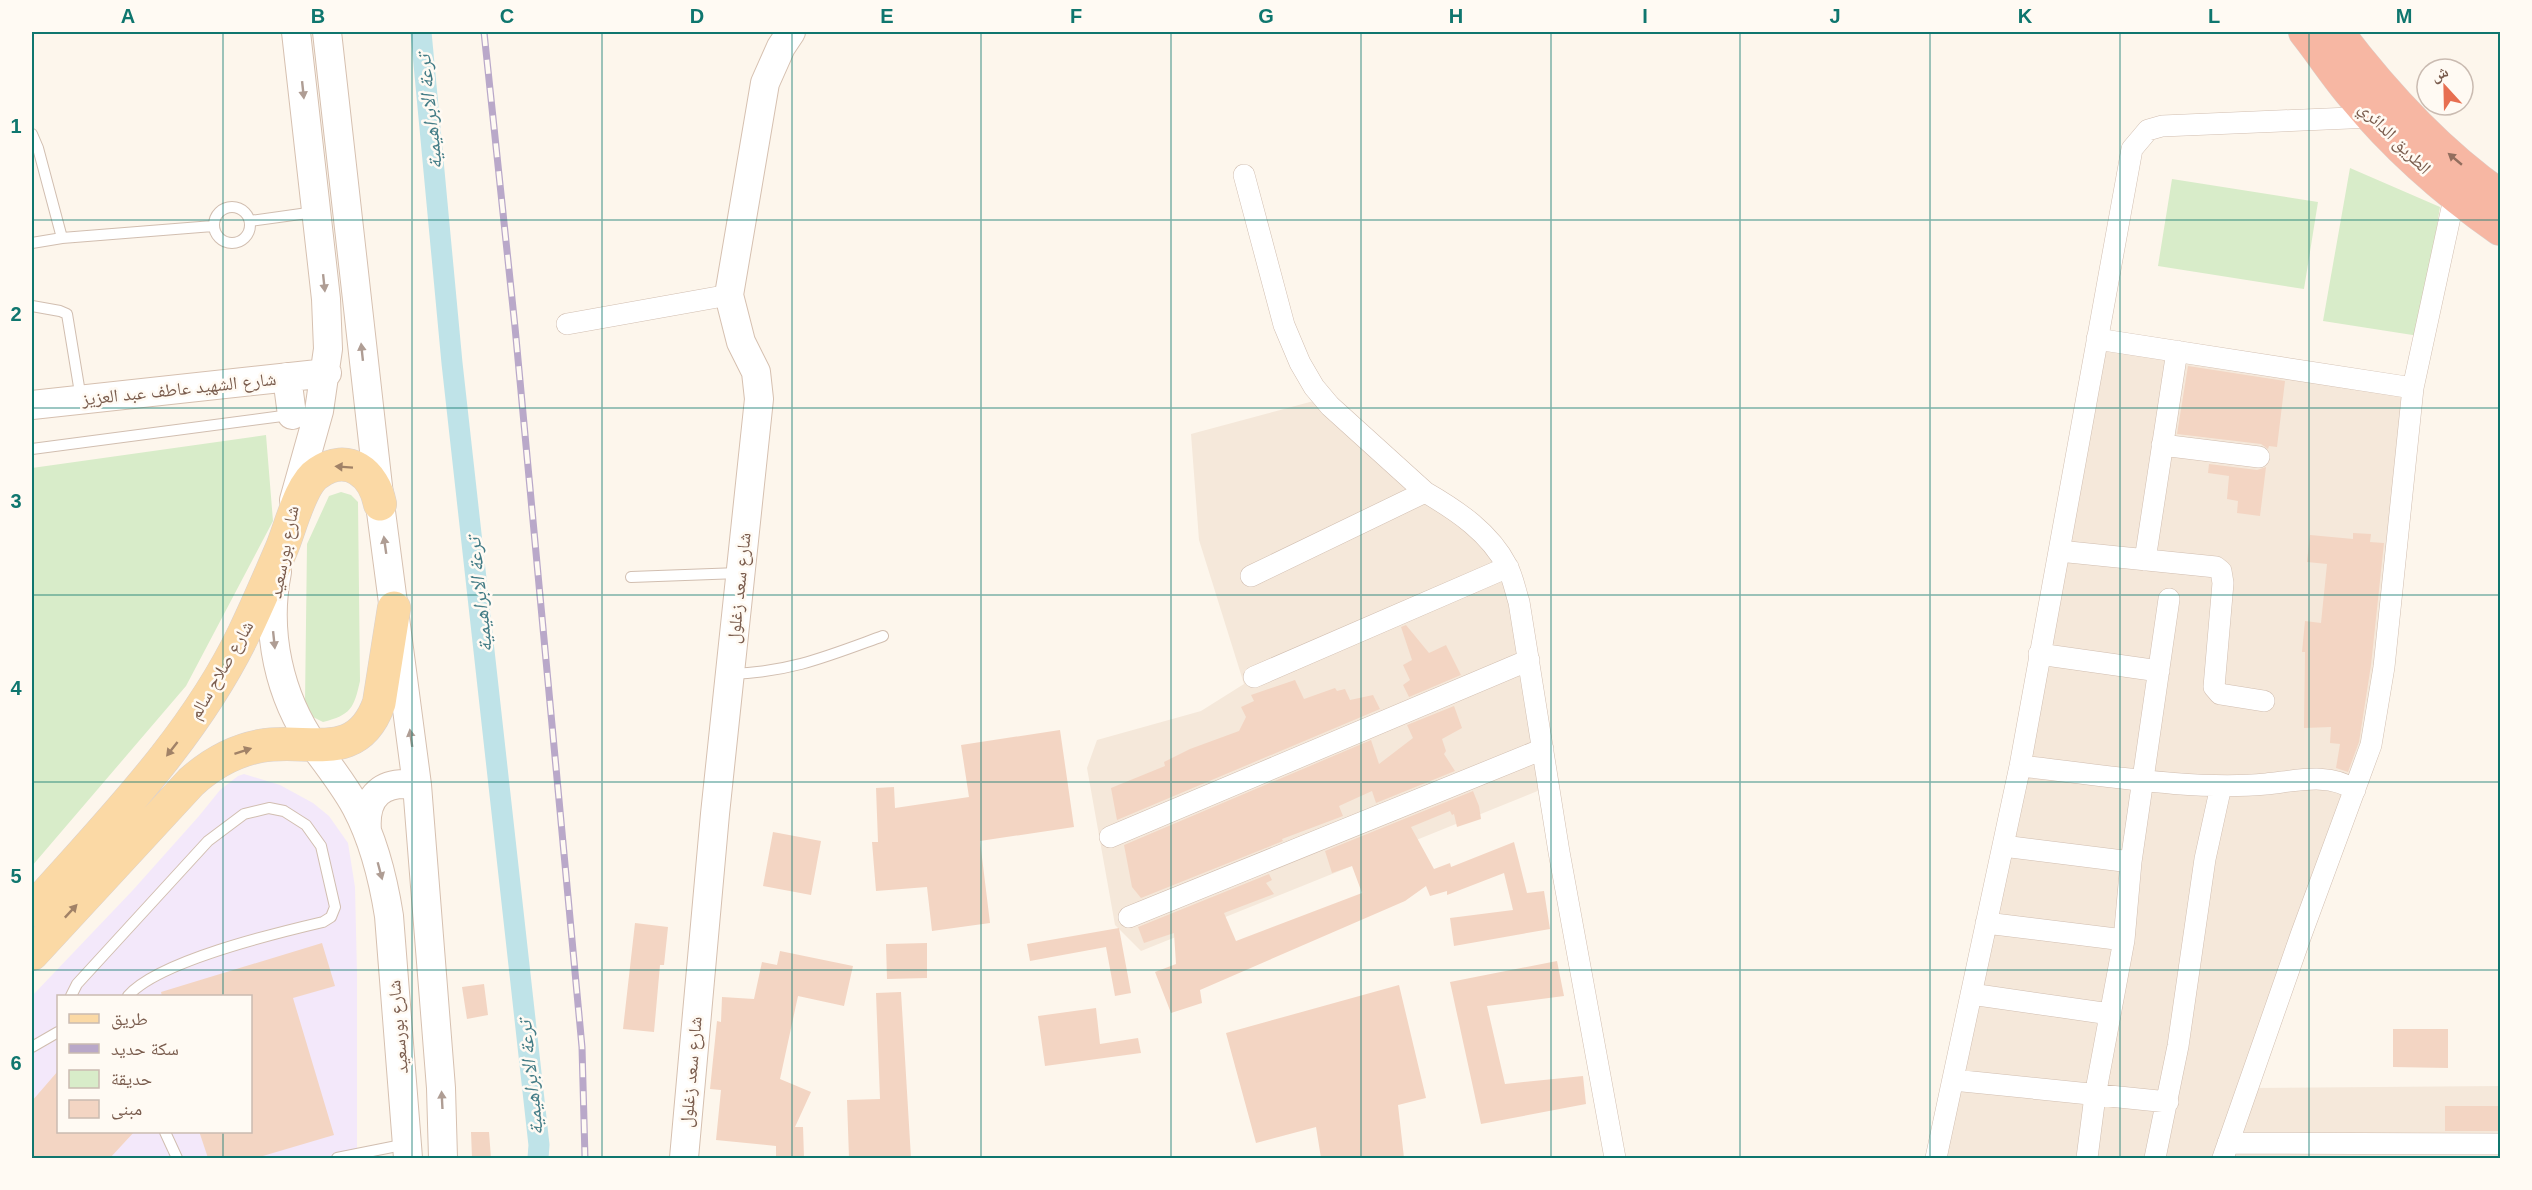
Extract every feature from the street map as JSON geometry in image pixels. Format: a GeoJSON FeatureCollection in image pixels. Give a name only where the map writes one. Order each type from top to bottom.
{"type":"FeatureCollection","features":[{"type":"Feature","properties":{"kind":"highway","name":"الطريق الدائري"},"geometry":{"type":"LineString","coordinates":[[2328,40],[2366,97],[2455,194],[2500,229]]}},
{"type":"Feature","properties":{"kind":"highway","name":"الطريق الدائري"},"geometry":{"type":"LineString","coordinates":[[2366,97],[2415,124],[2500,196]]}},
{"type":"Feature","properties":{"kind":"main road","name":"شارع بورسعيد"},"geometry":{"type":"LineString","coordinates":[[296,32],[328,324],[327,373],[305,413],[297,488],[282,548],[273,606],[273,636],[286,693],[314,746],[344,786],[367,831],[384,887],[389,916],[407,1151]]}},
{"type":"Feature","properties":{"kind":"main road","name":"شارع بورسعيد"},"geometry":{"type":"LineString","coordinates":[[327,32],[380,504],[417,785],[441,1088],[443,1158]]}},
{"type":"Feature","properties":{"kind":"main road","name":"شارع سعد زغلول"},"geometry":{"type":"LineString","coordinates":[[684,1158],[703,944],[759,399],[756,372],[741,342],[729,296],[754,135],[765,83],[781,47],[791,32]]}},
{"type":"Feature","properties":{"kind":"main road","name":"شارع الشهيد عاطف عبد العزيز"},"geometry":{"type":"LineString","coordinates":[[32,405],[327,373]]}},
{"type":"Feature","properties":{"kind":"main road"},"geometry":{"type":"LineString","coordinates":[[286,377],[305,413]]}},
{"type":"Feature","properties":{"kind":"main road","name":"شارع صلاح سالم"},"geometry":{"type":"LineString","coordinates":[[32,910],[183,735],[225,669],[282,548],[307,485],[316,474],[329,466],[343,465],[358,468],[370,477],[377,490],[380,504]]}},
{"type":"Feature","properties":{"kind":"main road"},"geometry":{"type":"LineString","coordinates":[[32,954],[202,772],[227,757],[262,746],[333,745],[351,739],[364,730],[374,718],[379,703],[394,608]]}},
{"type":"Feature","properties":{"kind":"main road"},"geometry":{"type":"LineString","coordinates":[[367,831],[366,814],[372,798],[385,787],[401,783],[417,785]]}},
{"type":"Feature","properties":{"kind":"street"},"geometry":{"type":"LineString","coordinates":[[1936,1158],[2020,766],[2132,148],[2148,130],[2162,126],[2366,97]]}},
{"type":"Feature","properties":{"kind":"street"},"geometry":{"type":"LineString","coordinates":[[1244,175],[1284,325],[1300,363],[1314,387],[1330,406],[1425,492],[1470,522],[1492,541],[1508,567],[1519,602],[1559,852],[1615,1158]]}},
{"type":"Feature","properties":{"kind":"street"},"geometry":{"type":"LineString","coordinates":[[2455,194],[2414,388],[2379,709],[2371,745],[2301,934],[2225,1151],[2489,1149]]}},
{"type":"Feature","properties":{"kind":"street"},"geometry":{"type":"LineString","coordinates":[[567,324],[729,296]]}},
{"type":"Feature","properties":{"kind":"street"},"geometry":{"type":"LineString","coordinates":[[2097,339],[2414,388]]}},
{"type":"Feature","properties":{"kind":"street"},"geometry":{"type":"LineString","coordinates":[[2145,560],[2177,351]]}},
{"type":"Feature","properties":{"kind":"street"},"geometry":{"type":"LineString","coordinates":[[2162,445],[2259,457]]}},
{"type":"Feature","properties":{"kind":"street"},"geometry":{"type":"LineString","coordinates":[[1251,576],[1425,492]]}},
{"type":"Feature","properties":{"kind":"street"},"geometry":{"type":"LineString","coordinates":[[2059,551],[2216,567],[2221,571],[2223,583],[2214,687],[2220,694],[2264,701]]}},
{"type":"Feature","properties":{"kind":"street"},"geometry":{"type":"LineString","coordinates":[[1254,677],[1508,567]]}},
{"type":"Feature","properties":{"kind":"street"},"geometry":{"type":"LineString","coordinates":[[2086,1158],[2124,940],[2131,862],[2169,599]]}},
{"type":"Feature","properties":{"kind":"street"},"geometry":{"type":"LineString","coordinates":[[2039,654],[2158,671]]}},
{"type":"Feature","properties":{"kind":"street"},"geometry":{"type":"LineString","coordinates":[[1110,837],[1529,660]]}},
{"type":"Feature","properties":{"kind":"street"},"geometry":{"type":"LineString","coordinates":[[1129,917],[1543,749]]}},
{"type":"Feature","properties":{"kind":"street"},"geometry":{"type":"LineString","coordinates":[[2020,766],[2221,786],[2326,779],[2346,783],[2355,790]]}},
{"type":"Feature","properties":{"kind":"street"},"geometry":{"type":"LineString","coordinates":[[2155,1158],[2168,1101],[2205,859],[2221,786]]}},
{"type":"Feature","properties":{"kind":"street"},"geometry":{"type":"LineString","coordinates":[[2004,846],[2131,862]]}},
{"type":"Feature","properties":{"kind":"street"},"geometry":{"type":"LineString","coordinates":[[1986,923],[2124,940]]}},
{"type":"Feature","properties":{"kind":"street"},"geometry":{"type":"LineString","coordinates":[[1971,994],[2110,1014]]}},
{"type":"Feature","properties":{"kind":"street"},"geometry":{"type":"LineString","coordinates":[[1953,1080],[2095,1096],[2168,1101]]}},
{"type":"Feature","properties":{"kind":"lane"},"geometry":{"type":"LineString","coordinates":[[32,134],[38,148],[62,238]]}},
{"type":"Feature","properties":{"kind":"lane"},"geometry":{"type":"LineString","coordinates":[[229,207],[238,208],[250,221],[250,230],[246,237],[230,244],[222,241],[213,226],[215,217],[221,210],[229,207]]}},
{"type":"Feature","properties":{"kind":"lane"},"geometry":{"type":"LineString","coordinates":[[250,221],[316,211]]}},
{"type":"Feature","properties":{"kind":"lane"},"geometry":{"type":"LineString","coordinates":[[32,243],[62,238],[213,226]]}},
{"type":"Feature","properties":{"kind":"lane"},"geometry":{"type":"LineString","coordinates":[[32,306],[67,314],[81,399]]}},
{"type":"Feature","properties":{"kind":"lane","name":"شارع الشهيد عاطف عبد العزيز"},"geometry":{"type":"LineString","coordinates":[[32,449],[305,413]]}},
{"type":"Feature","properties":{"kind":"lane"},"geometry":{"type":"LineString","coordinates":[[631,577],[740,573]]}},
{"type":"Feature","properties":{"kind":"lane"},"geometry":{"type":"LineString","coordinates":[[731,674],[763,673],[804,665],[883,636]]}},
{"type":"Feature","properties":{"kind":"lane"},"geometry":{"type":"LineString","coordinates":[[72,995],[77,984],[208,840],[244,814],[269,808],[284,811],[306,825],[321,846],[335,907],[331,917],[323,922],[211,953],[155,976],[129,995]]}},
{"type":"Feature","properties":{"kind":"lane"},"geometry":{"type":"LineString","coordinates":[[32,1047],[57,1030]]}},
{"type":"Feature","properties":{"kind":"lane"},"geometry":{"type":"LineString","coordinates":[[166,1133],[177,1158]]}},
{"type":"Feature","properties":{"kind":"lane"},"geometry":{"type":"LineString","coordinates":[[337,1158],[407,1151]]}},
{"type":"Feature","properties":{"kind":"shaded area"},"geometry":{"type":"Polygon","coordinates":[[[2098,340],[2412,390],[2377,708],[2221,1158],[1940,1158],[2098,340]]]}},
{"type":"Feature","properties":{"kind":"shaded area"},"geometry":{"type":"Polygon","coordinates":[[[1321,399],[1487,544],[1507,573],[1545,788],[1141,951],[1115,925],[1087,768],[1097,740],[1201,711],[1244,684],[1199,540],[1191,434],[1321,399]]]}},
{"type":"Feature","properties":{"kind":"shaded area"},"geometry":{"type":"Polygon","coordinates":[[[244,774],[280,785],[313,803],[329,816],[348,843],[355,887],[357,1158],[32,1158],[32,996],[133,890],[220,790],[244,774]]]}},
{"type":"Feature","properties":{"kind":"shaded area"},"geometry":{"type":"Polygon","coordinates":[[[2500,1086],[2500,1158],[2225,1158],[2250,1088],[2500,1086]]]}},
{"type":"Feature","properties":{"kind":"green space"},"geometry":{"type":"Polygon","coordinates":[[[2350,168],[2440,207],[2419,336],[2323,321],[2350,168]]]}},
{"type":"Feature","properties":{"kind":"green space"},"geometry":{"type":"Polygon","coordinates":[[[2172,179],[2318,202],[2304,289],[2158,266],[2172,179]]]}},
{"type":"Feature","properties":{"kind":"green space"},"geometry":{"type":"Polygon","coordinates":[[[266,435],[273,521],[186,686],[32,866],[32,468],[266,435]]]}},
{"type":"Feature","properties":{"kind":"green space"},"geometry":{"type":"Polygon","coordinates":[[[341,492],[351,495],[358,502],[360,681],[356,698],[350,709],[340,716],[323,722],[311,716],[305,703],[307,544],[329,496],[341,492]]]}},
{"type":"Feature","properties":{"kind":"building"},"geometry":{"type":"Polygon","coordinates":[[[2188,366],[2285,381],[2277,447],[2269,446],[2268,449],[2261,444],[2177,434],[2188,366]]]}},
{"type":"Feature","properties":{"kind":"building"},"geometry":{"type":"Polygon","coordinates":[[[2209,464],[2257,470],[2266,467],[2260,516],[2237,513],[2238,501],[2227,499],[2229,476],[2208,473],[2209,464]]]}},
{"type":"Feature","properties":{"kind":"building"},"geometry":{"type":"Polygon","coordinates":[[[2353,533],[2371,534],[2370,542],[2384,543],[2371,665],[2359,742],[2348,772],[2336,768],[2340,744],[2330,743],[2331,727],[2304,728],[2305,652],[2302,652],[2305,621],[2321,623],[2327,564],[2307,562],[2310,535],[2353,539],[2353,533]]]}},
{"type":"Feature","properties":{"kind":"building"},"geometry":{"type":"Polygon","coordinates":[[[1406,625],[1429,653],[1446,645],[1461,675],[1409,697],[1403,685],[1410,680],[1403,665],[1412,660],[1401,627],[1406,625]]]}},
{"type":"Feature","properties":{"kind":"building"},"geometry":{"type":"Polygon","coordinates":[[[1295,680],[1304,699],[1335,688],[1337,691],[1345,689],[1350,700],[1373,695],[1380,709],[1117,820],[1111,788],[1165,766],[1164,762],[1190,749],[1239,731],[1246,717],[1241,707],[1254,701],[1251,695],[1295,680]]]}},
{"type":"Feature","properties":{"kind":"building"},"geometry":{"type":"Polygon","coordinates":[[[1454,706],[1462,728],[1442,739],[1446,751],[1444,754],[1455,771],[1376,803],[1372,791],[1339,806],[1343,816],[1141,898],[1132,887],[1124,845],[1371,740],[1379,764],[1413,738],[1407,725],[1454,706]]]}},
{"type":"Feature","properties":{"kind":"building"},"geometry":{"type":"Polygon","coordinates":[[[1060,730],[1074,827],[980,841],[990,923],[932,931],[927,887],[876,891],[872,842],[878,842],[876,788],[894,787],[895,808],[969,797],[961,745],[1060,730]]]}},
{"type":"Feature","properties":{"kind":"building"},"geometry":{"type":"Polygon","coordinates":[[[1473,791],[1481,819],[1457,827],[1454,814],[1452,815],[1450,811],[1411,827],[1434,869],[1450,863],[1451,867],[1514,842],[1527,893],[1544,891],[1550,929],[1454,946],[1450,918],[1513,910],[1504,873],[1447,895],[1447,891],[1430,896],[1426,886],[1405,901],[1200,990],[1202,1003],[1171,1013],[1155,972],[1176,964],[1174,933],[1144,943],[1138,927],[1269,874],[1272,880],[1266,883],[1274,894],[1224,913],[1236,941],[1362,893],[1352,866],[1332,873],[1325,851],[1473,791]]]}},
{"type":"Feature","properties":{"kind":"building"},"geometry":{"type":"Polygon","coordinates":[[[773,832],[821,841],[811,895],[763,886],[773,832]]]}},
{"type":"Feature","properties":{"kind":"building"},"geometry":{"type":"Polygon","coordinates":[[[635,923],[668,927],[664,965],[660,965],[654,1032],[623,1029],[635,923]]]}},
{"type":"Feature","properties":{"kind":"building"},"geometry":{"type":"Polygon","coordinates":[[[1119,928],[1131,993],[1115,996],[1106,947],[1030,961],[1027,944],[1119,928]]]}},
{"type":"Feature","properties":{"kind":"building"},"geometry":{"type":"Polygon","coordinates":[[[322,943],[335,986],[293,998],[334,1135],[256,1158],[208,1158],[200,1133],[252,1133],[252,995],[162,995],[161,992],[322,943]]]}},
{"type":"Feature","properties":{"kind":"building"},"geometry":{"type":"Polygon","coordinates":[[[927,943],[927,978],[887,979],[886,944],[927,943]]]}},
{"type":"Feature","properties":{"kind":"building"},"geometry":{"type":"Polygon","coordinates":[[[780,951],[853,966],[844,1006],[798,996],[780,1079],[811,1092],[795,1127],[803,1127],[804,1158],[776,1158],[776,1146],[716,1140],[721,1090],[710,1089],[717,1021],[721,1022],[722,997],[754,999],[762,962],[777,965],[780,951]]]}},
{"type":"Feature","properties":{"kind":"building"},"geometry":{"type":"Polygon","coordinates":[[[1557,961],[1564,996],[1487,1006],[1505,1084],[1583,1076],[1586,1104],[1481,1124],[1450,982],[1557,961]]]}},
{"type":"Feature","properties":{"kind":"building"},"geometry":{"type":"Polygon","coordinates":[[[484,984],[488,1015],[467,1019],[462,987],[484,984]]]}},
{"type":"Feature","properties":{"kind":"building"},"geometry":{"type":"Polygon","coordinates":[[[1399,985],[1426,1098],[1398,1105],[1404,1158],[1321,1158],[1316,1127],[1256,1143],[1226,1033],[1399,985]]]}},
{"type":"Feature","properties":{"kind":"building"},"geometry":{"type":"Polygon","coordinates":[[[901,992],[911,1158],[849,1158],[847,1100],[880,1099],[876,993],[901,992]]]}},
{"type":"Feature","properties":{"kind":"building"},"geometry":{"type":"Polygon","coordinates":[[[1096,1008],[1100,1044],[1138,1038],[1141,1053],[1045,1066],[1038,1016],[1096,1008]]]}},
{"type":"Feature","properties":{"kind":"building"},"geometry":{"type":"Polygon","coordinates":[[[2393,1029],[2448,1029],[2448,1068],[2393,1067],[2393,1029]]]}},
{"type":"Feature","properties":{"kind":"building"},"geometry":{"type":"Polygon","coordinates":[[[57,1072],[57,1133],[133,1133],[110,1158],[32,1158],[32,1101],[57,1072]]]}},
{"type":"Feature","properties":{"kind":"building"},"geometry":{"type":"Polygon","coordinates":[[[2445,1106],[2500,1106],[2500,1131],[2445,1131],[2445,1106]]]}},
{"type":"Feature","properties":{"kind":"building"},"geometry":{"type":"Polygon","coordinates":[[[471,1132],[489,1132],[491,1158],[472,1158],[471,1132]]]}},
{"type":"Feature","properties":{"kind":"waterway","name":"ترعة الابراهيمية"},"geometry":{"type":"LineString","coordinates":[[421,32],[452,363],[539,1145],[538,1158]]}},
{"type":"Feature","properties":{"kind":"railway"},"geometry":{"type":"LineString","coordinates":[[484,32],[515,327],[582,1047],[585,1158]]}}]}
